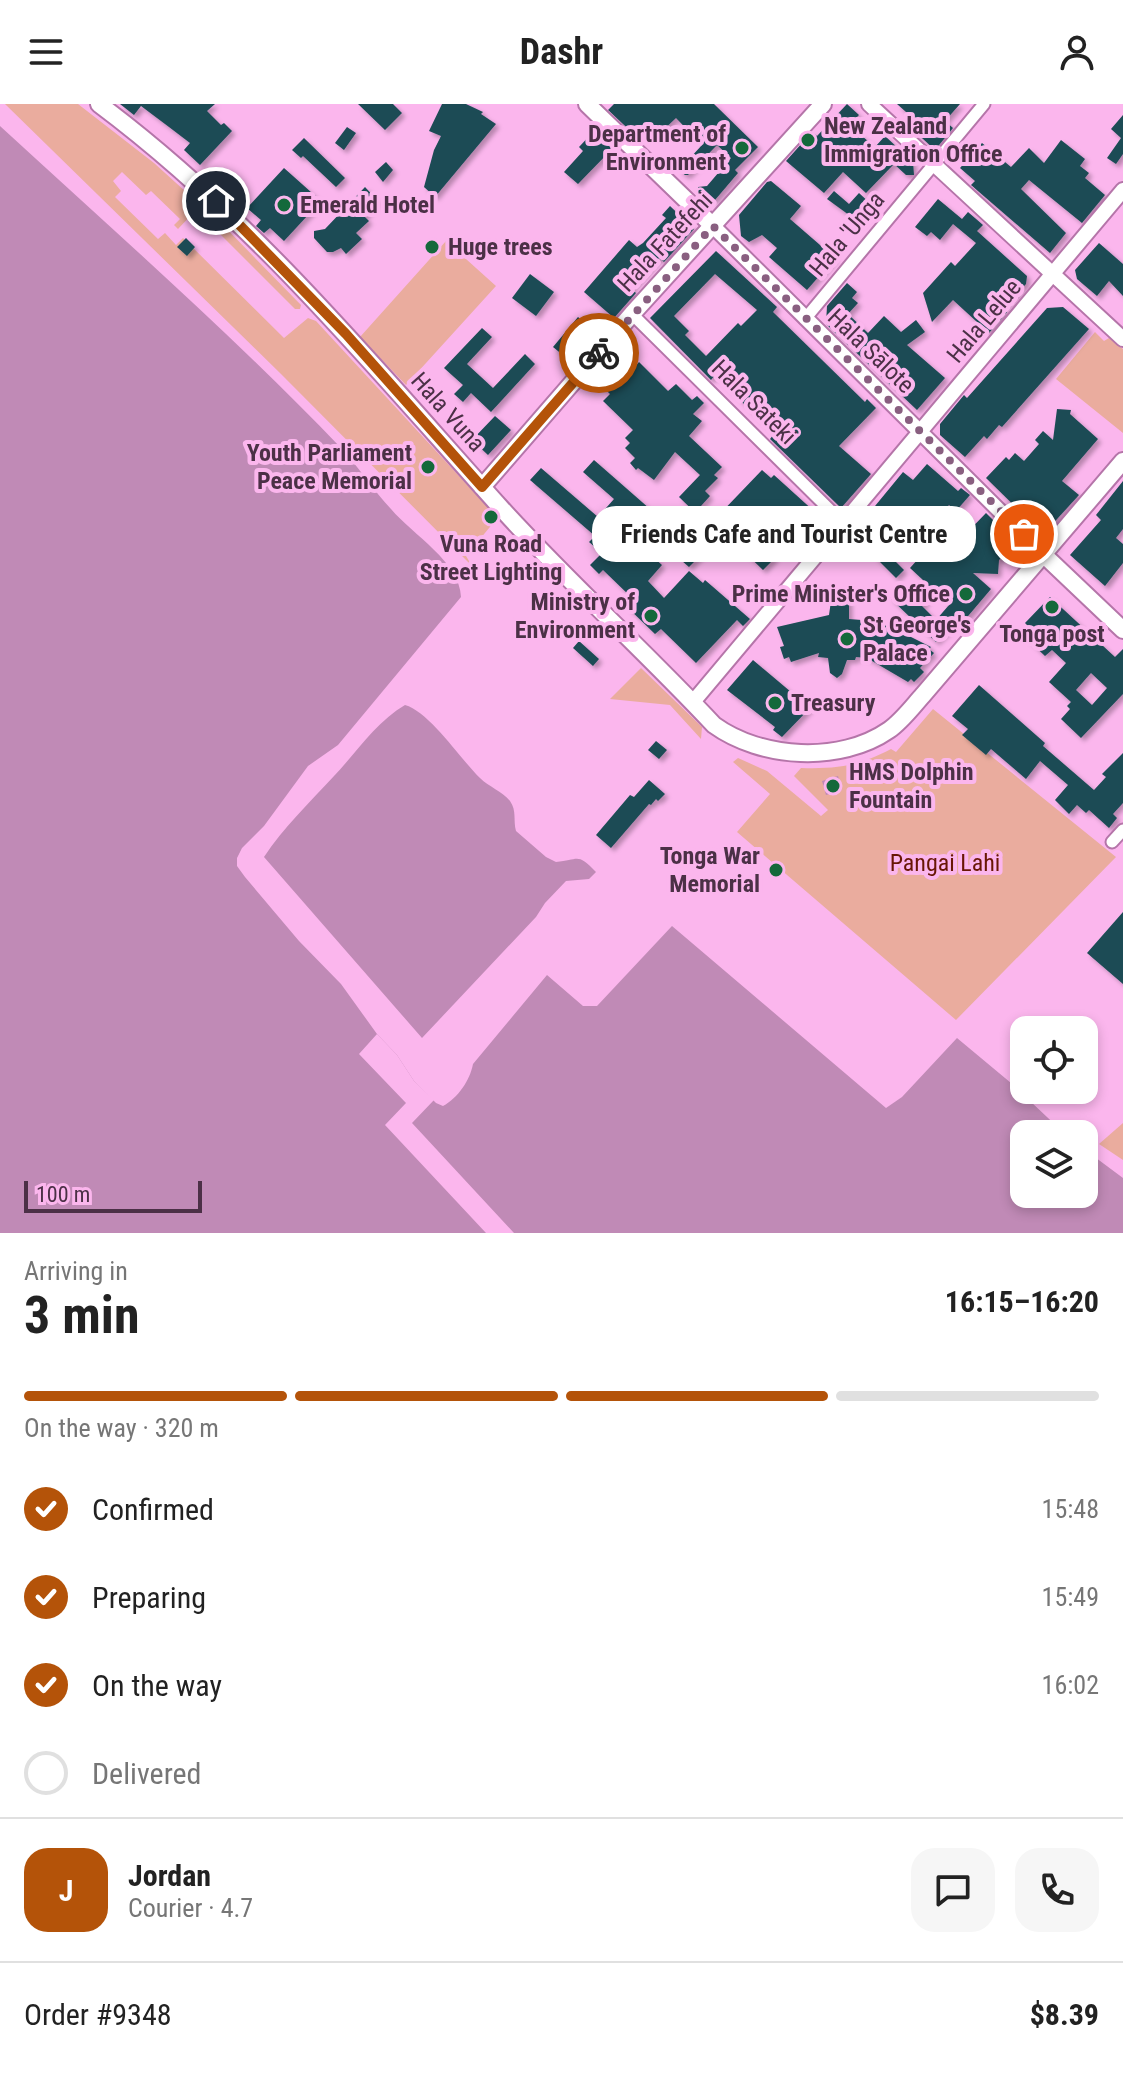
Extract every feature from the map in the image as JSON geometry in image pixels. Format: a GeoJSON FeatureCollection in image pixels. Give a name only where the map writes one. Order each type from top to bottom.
{"type":"FeatureCollection","features":[{"type":"Feature","properties":{"kind":"main road","name":"Hala Vuna"},"geometry":{"type":"LineString","coordinates":[[99,104],[149,141],[260,244],[346,334],[482,487],[714,725],[728,735],[762,747],[816,752],[847,749],[891,729],[1123,461]]}},
{"type":"Feature","properties":{"kind":"main road","name":"Hala Sālote"},"geometry":{"type":"LineString","coordinates":[[587,104],[713,226]]}},
{"type":"Feature","properties":{"kind":"main road","name":"Hala Fatefehi"},"geometry":{"type":"LineString","coordinates":[[482,487],[632,314],[823,104]]}},
{"type":"Feature","properties":{"kind":"main road","name":"Hala Sālote"},"geometry":{"type":"LineString","coordinates":[[1044,555],[1123,630]]}},
{"type":"Feature","properties":{"kind":"street"},"geometry":{"type":"LineString","coordinates":[[869,104],[1123,339]]}},
{"type":"Feature","properties":{"kind":"street","name":"Hala 'Unga"},"geometry":{"type":"LineString","coordinates":[[805,319],[984,104]]}},
{"type":"Feature","properties":{"kind":"street","name":"Hala Lelue"},"geometry":{"type":"LineString","coordinates":[[693,702],[1123,190]]}},
{"type":"Feature","properties":{"kind":"street","name":"Hala Sālote"},"geometry":{"type":"LineString","coordinates":[[713,226],[1044,555]]}},
{"type":"Feature","properties":{"kind":"street","name":"Hala Sateki"},"geometry":{"type":"LineString","coordinates":[[632,314],[842,522]]}},
{"type":"Feature","properties":{"kind":"street"},"geometry":{"type":"LineString","coordinates":[[1112,842],[1123,830]]}},
{"type":"Feature","properties":{"kind":"green space"},"geometry":{"type":"Polygon","coordinates":[[[5,104],[78,104],[154,163],[196,201],[196,210],[178,229],[174,225],[180,219],[151,191],[146,195],[122,172],[113,181],[121,191],[115,197],[158,239],[165,233],[176,245],[183,238],[284,338],[308,318],[316,321],[495,515],[494,522],[466,556],[472,566],[281,374],[5,104]]]}},
{"type":"Feature","properties":{"kind":"green space"},"geometry":{"type":"Polygon","coordinates":[[[216,218],[301,305],[300,309],[295,309],[211,225],[216,218]]]}},
{"type":"Feature","properties":{"kind":"green space"},"geometry":{"type":"Polygon","coordinates":[[[446,241],[496,286],[406,385],[360,337],[446,241]]]}},
{"type":"Feature","properties":{"kind":"green space"},"geometry":{"type":"Polygon","coordinates":[[[1095,332],[1104,341],[1109,338],[1123,349],[1123,433],[1056,379],[1095,332]]]}},
{"type":"Feature","properties":{"kind":"green space"},"geometry":{"type":"Polygon","coordinates":[[[641,668],[702,727],[701,739],[670,705],[610,699],[641,668]]]}},
{"type":"Feature","properties":{"kind":"green space","name":"Pangai Lahi"},"geometry":{"type":"Polygon","coordinates":[[[933,709],[1116,857],[956,1020],[737,832],[770,794],[733,762],[738,758],[767,771],[821,816],[828,810],[794,776],[801,768],[848,765],[891,749],[896,752],[933,709]]]}},
{"type":"Feature","properties":{"kind":"green space"},"geometry":{"type":"Polygon","coordinates":[[[1123,1123],[1123,1160],[1099,1144],[1123,1123]]]}},
{"type":"Feature","properties":{"kind":"shaded area"},"geometry":{"type":"Polygon","coordinates":[[[0,126],[173,284],[300,406],[348,455],[400,519],[444,561],[459,584],[461,597],[338,745],[308,766],[237,858],[237,866],[245,877],[299,941],[341,984],[414,1081],[436,1103],[443,1106],[458,1093],[473,1064],[547,975],[583,1006],[597,1006],[672,926],[886,1108],[902,1097],[957,1038],[1010,1082],[1010,1104],[1033,1104],[1050,1120],[1010,1120],[1010,1208],[1098,1208],[1098,1159],[1123,1178],[1123,1233],[0,1233],[0,126]]]}},
{"type":"Feature","properties":{"kind":"shaded area"},"geometry":{"type":"Polygon","coordinates":[[[405,705],[425,717],[480,778],[510,801],[516,831],[546,857],[556,862],[581,860],[596,872],[589,879],[566,881],[422,1038],[264,857],[288,825],[367,738],[405,705]]]}},
{"type":"Feature","properties":{"kind":"shaded area"},"geometry":{"type":"Polygon","coordinates":[[[838,776],[842,790],[826,795],[822,781],[838,776]]]}},
{"type":"Feature","properties":{"kind":"pier"},"geometry":{"type":"Polygon","coordinates":[[[377,1034],[397,1055],[414,1081],[434,1100],[412,1123],[514,1233],[486,1233],[385,1125],[406,1103],[359,1054],[377,1034]]]}},
{"type":"Feature","properties":{"kind":"building"},"geometry":{"type":"Polygon","coordinates":[[[120,104],[215,104],[207,111],[232,131],[200,165],[184,150],[190,143],[141,106],[134,115],[120,104]]]}},
{"type":"Feature","properties":{"kind":"building"},"geometry":{"type":"Polygon","coordinates":[[[358,104],[393,104],[402,113],[385,130],[358,104]]]}},
{"type":"Feature","properties":{"kind":"building"},"geometry":{"type":"Polygon","coordinates":[[[442,104],[466,104],[483,112],[481,114],[496,124],[435,197],[424,187],[441,136],[429,131],[442,104]]]}},
{"type":"Feature","properties":{"kind":"building"},"geometry":{"type":"Polygon","coordinates":[[[614,104],[714,104],[758,147],[735,170],[738,173],[715,200],[703,201],[699,197],[698,187],[707,186],[731,158],[717,145],[685,175],[679,170],[702,145],[676,118],[657,136],[652,131],[648,135],[644,132],[638,138],[608,110],[614,104]]]}},
{"type":"Feature","properties":{"kind":"building"},"geometry":{"type":"Polygon","coordinates":[[[847,104],[859,115],[849,125],[875,147],[885,136],[913,162],[914,175],[906,175],[894,164],[866,193],[843,172],[824,193],[786,161],[812,132],[817,136],[847,104]]]}},
{"type":"Feature","properties":{"kind":"building"},"geometry":{"type":"Polygon","coordinates":[[[897,104],[960,104],[945,121],[953,128],[935,150],[909,126],[915,120],[897,104]]]}},
{"type":"Feature","properties":{"kind":"building"},"geometry":{"type":"Polygon","coordinates":[[[1123,115],[1123,154],[1116,164],[1107,158],[1121,138],[1111,129],[1123,115]]]}},
{"type":"Feature","properties":{"kind":"building"},"geometry":{"type":"Polygon","coordinates":[[[347,127],[356,133],[344,150],[335,143],[347,127]]]}},
{"type":"Feature","properties":{"kind":"building"},"geometry":{"type":"Polygon","coordinates":[[[594,131],[612,149],[578,184],[564,172],[583,151],[579,147],[594,131]]]}},
{"type":"Feature","properties":{"kind":"building"},"geometry":{"type":"Polygon","coordinates":[[[304,138],[345,178],[336,187],[303,156],[301,158],[292,150],[304,138]]]}},
{"type":"Feature","properties":{"kind":"building"},"geometry":{"type":"Polygon","coordinates":[[[1061,140],[1085,159],[1080,166],[1089,173],[1085,178],[1105,195],[1082,223],[1029,180],[1021,189],[1066,233],[1050,253],[971,185],[975,181],[960,168],[982,143],[1011,167],[1029,148],[1044,163],[1061,140]]]}},
{"type":"Feature","properties":{"kind":"building"},"geometry":{"type":"Polygon","coordinates":[[[386,162],[393,170],[383,182],[375,172],[386,162]]]}},
{"type":"Feature","properties":{"kind":"building","name":"Emerald Hotel"},"geometry":{"type":"Polygon","coordinates":[[[284,168],[321,201],[284,241],[270,228],[264,233],[256,226],[261,220],[247,208],[284,168]]]}},
{"type":"Feature","properties":{"kind":"building"},"geometry":{"type":"Polygon","coordinates":[[[771,181],[801,206],[790,219],[835,258],[807,290],[769,257],[777,248],[762,235],[749,242],[741,236],[739,215],[771,181]]]}},
{"type":"Feature","properties":{"kind":"building"},"geometry":{"type":"Polygon","coordinates":[[[365,187],[379,202],[364,216],[369,221],[356,233],[362,239],[346,254],[341,248],[327,252],[314,238],[314,231],[325,229],[365,187]]]}},
{"type":"Feature","properties":{"kind":"building"},"geometry":{"type":"Polygon","coordinates":[[[834,191],[849,204],[859,193],[874,207],[860,223],[827,199],[834,191]]]}},
{"type":"Feature","properties":{"kind":"building"},"geometry":{"type":"Polygon","coordinates":[[[938,199],[962,219],[968,212],[983,225],[977,231],[1027,276],[1026,284],[1003,309],[1007,312],[989,333],[953,300],[932,322],[923,293],[951,262],[955,266],[976,243],[953,224],[940,240],[931,232],[927,236],[915,227],[938,199]]]}},
{"type":"Feature","properties":{"kind":"building"},"geometry":{"type":"Polygon","coordinates":[[[670,206],[694,229],[664,262],[659,258],[631,289],[636,293],[614,318],[584,292],[629,240],[637,247],[643,243],[666,218],[662,215],[670,206]]]}},
{"type":"Feature","properties":{"kind":"building"},"geometry":{"type":"Polygon","coordinates":[[[186,238],[195,247],[187,256],[177,247],[186,238]]]}},
{"type":"Feature","properties":{"kind":"building"},"geometry":{"type":"Polygon","coordinates":[[[1099,243],[1123,264],[1123,296],[1109,281],[1097,296],[1077,279],[1075,270],[1099,243]]]}},
{"type":"Feature","properties":{"kind":"building"},"geometry":{"type":"Polygon","coordinates":[[[716,251],[777,307],[773,312],[865,402],[867,399],[876,408],[839,446],[871,474],[841,508],[770,439],[774,434],[715,375],[711,380],[650,318],[716,251]],[[715,274],[674,316],[689,331],[685,335],[706,356],[738,323],[741,326],[757,310],[715,274]]]}},
{"type":"Feature","properties":{"kind":"building"},"geometry":{"type":"Polygon","coordinates":[[[530,274],[554,292],[536,316],[512,298],[530,274]]]}},
{"type":"Feature","properties":{"kind":"building"},"geometry":{"type":"Polygon","coordinates":[[[847,283],[857,292],[852,298],[858,303],[848,314],[868,333],[884,316],[901,332],[916,320],[925,332],[907,345],[945,378],[917,410],[826,324],[827,306],[847,283]]]}},
{"type":"Feature","properties":{"kind":"building"},"geometry":{"type":"Polygon","coordinates":[[[1063,307],[1089,329],[1002,427],[999,425],[987,439],[984,436],[965,457],[940,435],[940,424],[1047,308],[1063,307]]]}},
{"type":"Feature","properties":{"kind":"building"},"geometry":{"type":"Polygon","coordinates":[[[578,317],[599,335],[574,364],[553,347],[578,317]]]}},
{"type":"Feature","properties":{"kind":"building"},"geometry":{"type":"Polygon","coordinates":[[[482,328],[492,337],[467,364],[493,388],[525,354],[535,364],[491,412],[471,393],[463,402],[454,394],[463,385],[444,368],[482,328]]]}},
{"type":"Feature","properties":{"kind":"building"},"geometry":{"type":"Polygon","coordinates":[[[639,362],[668,391],[676,384],[692,400],[697,396],[704,403],[693,414],[702,421],[689,436],[722,467],[714,475],[718,478],[705,491],[710,496],[701,506],[715,519],[762,470],[771,478],[774,475],[816,513],[794,535],[771,512],[751,533],[776,557],[763,570],[735,543],[726,552],[715,541],[689,567],[682,561],[687,555],[682,550],[707,524],[679,497],[700,475],[675,452],[654,480],[638,468],[636,470],[630,463],[635,458],[625,448],[630,443],[625,438],[633,430],[603,401],[610,394],[603,387],[610,380],[602,373],[610,364],[618,371],[625,364],[632,370],[639,362]]]}},
{"type":"Feature","properties":{"kind":"building"},"geometry":{"type":"Polygon","coordinates":[[[1057,409],[1071,410],[1070,414],[1098,439],[1062,481],[1079,495],[1047,530],[1040,531],[986,478],[1006,457],[1009,460],[1015,453],[1024,461],[1039,444],[1035,440],[1043,431],[1053,440],[1057,409]]]}},
{"type":"Feature","properties":{"kind":"building"},"geometry":{"type":"Polygon","coordinates":[[[495,416],[511,430],[488,455],[472,440],[495,416]]]}},
{"type":"Feature","properties":{"kind":"building"},"geometry":{"type":"Polygon","coordinates":[[[594,460],[658,516],[652,523],[668,537],[652,556],[662,565],[648,581],[664,598],[689,571],[703,583],[705,580],[750,619],[743,626],[737,620],[696,663],[661,629],[655,634],[624,604],[631,597],[603,570],[599,574],[590,565],[602,553],[589,542],[595,536],[530,480],[541,468],[598,517],[614,499],[583,472],[594,460]]]}},
{"type":"Feature","properties":{"kind":"building"},"geometry":{"type":"Polygon","coordinates":[[[927,464],[958,491],[961,488],[970,495],[956,511],[949,505],[933,523],[956,544],[986,513],[1016,543],[999,560],[998,574],[973,573],[991,589],[963,622],[959,619],[936,642],[890,598],[902,586],[910,594],[923,580],[910,568],[936,539],[914,520],[885,551],[904,570],[896,578],[852,534],[903,472],[913,480],[927,464]],[[934,592],[922,606],[936,620],[949,605],[934,592]]]}},
{"type":"Feature","properties":{"kind":"building"},"geometry":{"type":"Polygon","coordinates":[[[1123,481],[1123,529],[1116,538],[1123,544],[1123,563],[1105,586],[1070,555],[1101,520],[1096,515],[1123,481]]]}},
{"type":"Feature","properties":{"kind":"building","name":"St George's Palace"},"geometry":{"type":"Polygon","coordinates":[[[839,595],[849,602],[849,619],[874,621],[931,647],[929,649],[934,653],[920,668],[924,672],[914,682],[911,679],[908,682],[867,658],[847,660],[842,674],[837,678],[830,673],[828,658],[818,657],[819,653],[791,662],[789,657],[784,659],[780,647],[784,646],[777,627],[829,615],[831,601],[839,595]]]}},
{"type":"Feature","properties":{"kind":"building"},"geometry":{"type":"Polygon","coordinates":[[[1050,597],[1115,657],[1123,649],[1123,694],[1081,738],[1061,719],[1070,709],[1067,706],[1071,702],[1049,682],[1066,663],[1052,650],[1045,656],[1025,637],[1032,630],[1025,623],[1050,597]],[[1091,673],[1076,690],[1092,705],[1107,688],[1091,673]]]}},
{"type":"Feature","properties":{"kind":"building"},"geometry":{"type":"Polygon","coordinates":[[[579,641],[599,659],[593,666],[573,648],[579,641]]]}},
{"type":"Feature","properties":{"kind":"building","name":"Treasury"},"geometry":{"type":"Polygon","coordinates":[[[753,660],[810,708],[782,737],[773,730],[775,727],[727,690],[753,660]]]}},
{"type":"Feature","properties":{"kind":"building"},"geometry":{"type":"Polygon","coordinates":[[[979,685],[1094,790],[1106,777],[1102,774],[1123,753],[1123,803],[1113,814],[1117,818],[1109,828],[1089,810],[1086,813],[1077,805],[1069,814],[1055,800],[1068,785],[1040,761],[1026,779],[991,749],[986,755],[962,735],[968,729],[952,716],[979,685]]]}},
{"type":"Feature","properties":{"kind":"building"},"geometry":{"type":"Polygon","coordinates":[[[656,741],[667,750],[659,759],[648,750],[656,741]]]}},
{"type":"Feature","properties":{"kind":"building"},"geometry":{"type":"Polygon","coordinates":[[[649,780],[665,794],[649,804],[611,848],[596,835],[630,795],[634,797],[649,780]]]}},
{"type":"Feature","properties":{"kind":"building"},"geometry":{"type":"Polygon","coordinates":[[[1123,912],[1123,984],[1087,953],[1123,912]]]}},
{"type":"Feature","properties":{"kind":"way so far"},"geometry":{"type":"LineString","coordinates":[[599,353],[713,226],[1024,534]]}},
{"type":"Feature","properties":{"kind":"place","name":"New Zealand Immigration Office"},"geometry":{"type":"Point","coordinates":[808,140]}},
{"type":"Feature","properties":{"kind":"place","name":"Department of Environment"},"geometry":{"type":"Point","coordinates":[742,148]}},
{"type":"Feature","properties":{"kind":"place","name":"Emerald Hotel"},"geometry":{"type":"Point","coordinates":[284,205]}},
{"type":"Feature","properties":{"kind":"place","name":"Huge trees"},"geometry":{"type":"Point","coordinates":[432,247]}},
{"type":"Feature","properties":{"kind":"place","name":"Youth Parliament Peace Memorial"},"geometry":{"type":"Point","coordinates":[428,467]}},
{"type":"Feature","properties":{"kind":"place","name":"Vuna Road Street Lighting"},"geometry":{"type":"Point","coordinates":[491,517]}},
{"type":"Feature","properties":{"kind":"place","name":"Friends Cafe and Tourist Centre"},"geometry":{"type":"Point","coordinates":[1024,534]}},
{"type":"Feature","properties":{"kind":"place","name":"Prime Minister's Office"},"geometry":{"type":"Point","coordinates":[966,594]}},
{"type":"Feature","properties":{"kind":"place","name":"Tonga post"},"geometry":{"type":"Point","coordinates":[1052,607]}},
{"type":"Feature","properties":{"kind":"place","name":"Ministry of Environment"},"geometry":{"type":"Point","coordinates":[651,616]}},
{"type":"Feature","properties":{"kind":"place","name":"St George's Palace"},"geometry":{"type":"Point","coordinates":[847,639]}},
{"type":"Feature","properties":{"kind":"place","name":"Treasury"},"geometry":{"type":"Point","coordinates":[775,703]}},
{"type":"Feature","properties":{"kind":"place","name":"HMS Dolphin Fountain"},"geometry":{"type":"Point","coordinates":[833,786]}},
{"type":"Feature","properties":{"kind":"place","name":"Tonga War Memorial"},"geometry":{"type":"Point","coordinates":[776,870]}},
{"type":"Feature","properties":{"kind":"route"},"geometry":{"type":"LineString","coordinates":[[216,201],[346,334],[482,487],[599,353]]}}]}
